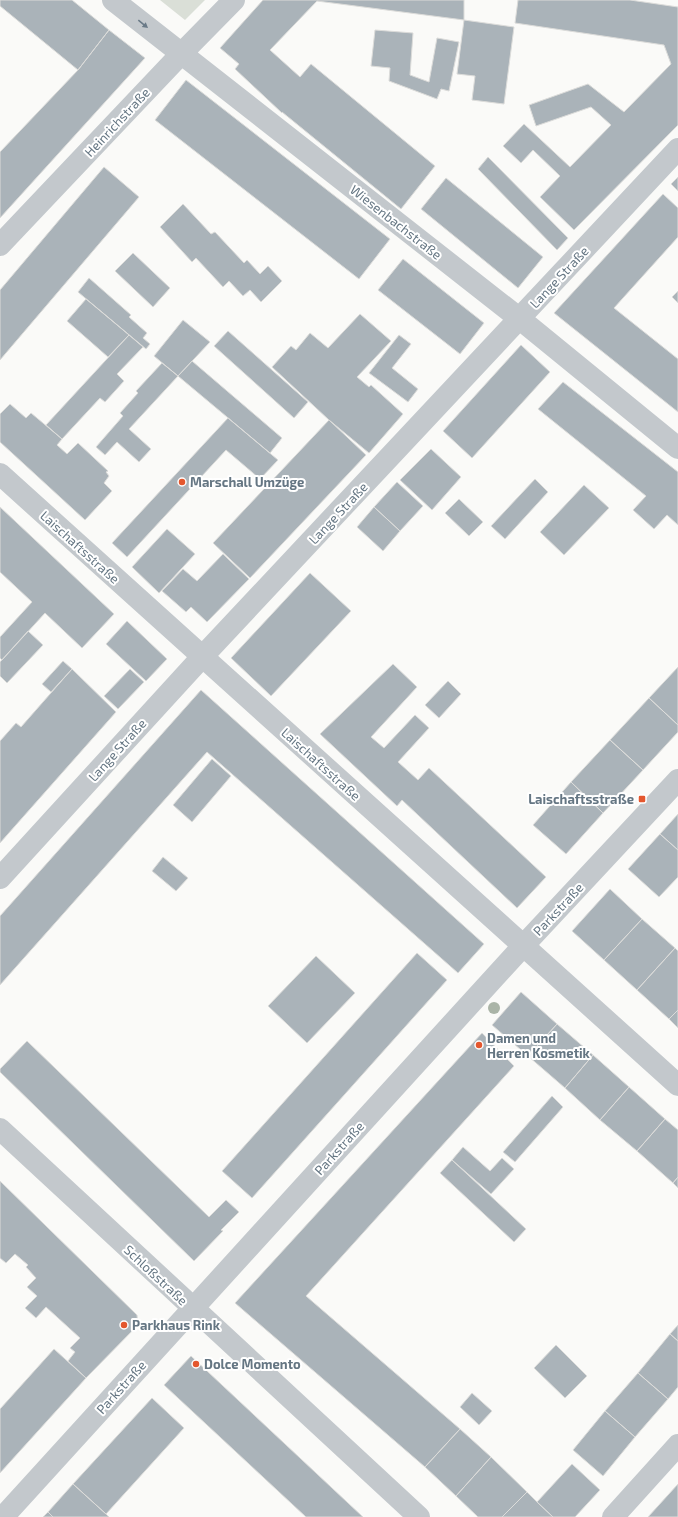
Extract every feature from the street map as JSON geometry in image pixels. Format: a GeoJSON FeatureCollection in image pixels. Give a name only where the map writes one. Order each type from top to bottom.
{"type":"FeatureCollection","features":[{"type":"Feature","properties":{"kind":"street","name":"Wiesenbachstraße"},"geometry":{"type":"LineString","coordinates":[[113,0],[520,319],[678,448]]}},
{"type":"Feature","properties":{"kind":"street","name":"Heinrichstraße"},"geometry":{"type":"LineString","coordinates":[[0,245],[234,0]]}},
{"type":"Feature","properties":{"kind":"street","name":"Lange Straße"},"geometry":{"type":"LineString","coordinates":[[0,878],[202,657],[678,149]]}},
{"type":"Feature","properties":{"kind":"street","name":"Laischaftsstraße"},"geometry":{"type":"LineString","coordinates":[[0,474],[678,1085]]}},
{"type":"Feature","properties":{"kind":"street","name":"Parkstraße"},"geometry":{"type":"LineString","coordinates":[[3,1517],[523,946],[678,780]]}},
{"type":"Feature","properties":{"kind":"street","name":"Schloßstraße"},"geometry":{"type":"LineString","coordinates":[[0,1129],[419,1517]]}},
{"type":"Feature","properties":{"kind":"street"},"geometry":{"type":"LineString","coordinates":[[613,1517],[678,1445]]}},
{"type":"Feature","properties":{"kind":"shaded area"},"geometry":{"type":"Polygon","coordinates":[[[160,0],[205,0],[185,20],[160,0]]]}},
{"type":"Feature","properties":{"kind":"building"},"geometry":{"type":"Polygon","coordinates":[[[0,0],[72,0],[109,30],[78,70],[0,6],[0,0]]]}},
{"type":"Feature","properties":{"kind":"building"},"geometry":{"type":"Polygon","coordinates":[[[263,0],[464,0],[464,20],[317,1],[270,50],[300,77],[311,64],[435,166],[401,209],[282,113],[235,69],[239,64],[220,48],[263,0]]]}},
{"type":"Feature","properties":{"kind":"building"},"geometry":{"type":"Polygon","coordinates":[[[518,0],[630,0],[678,7],[678,125],[574,230],[540,197],[560,176],[533,150],[521,163],[503,146],[524,124],[570,167],[611,125],[591,107],[536,126],[529,105],[588,84],[624,112],[671,64],[664,45],[515,23],[518,0]]]}},
{"type":"Feature","properties":{"kind":"building"},"geometry":{"type":"Polygon","coordinates":[[[464,20],[514,27],[504,104],[472,100],[475,76],[457,74],[464,20]]]}},
{"type":"Feature","properties":{"kind":"building"},"geometry":{"type":"Polygon","coordinates":[[[109,30],[145,58],[0,218],[0,152],[78,70],[109,30]]]}},
{"type":"Feature","properties":{"kind":"building"},"geometry":{"type":"Polygon","coordinates":[[[375,30],[413,33],[410,75],[429,82],[437,38],[459,42],[449,91],[441,89],[437,99],[389,81],[390,68],[371,66],[375,30]]]}},
{"type":"Feature","properties":{"kind":"building"},"geometry":{"type":"Polygon","coordinates":[[[186,80],[390,239],[359,279],[155,120],[186,80]]]}},
{"type":"Feature","properties":{"kind":"building"},"geometry":{"type":"Polygon","coordinates":[[[488,157],[568,238],[557,250],[478,169],[488,157]]]}},
{"type":"Feature","properties":{"kind":"building"},"geometry":{"type":"Polygon","coordinates":[[[104,167],[139,197],[0,360],[0,290],[104,167]]]}},
{"type":"Feature","properties":{"kind":"building"},"geometry":{"type":"Polygon","coordinates":[[[678,177],[678,191],[671,184],[678,177]]]}},
{"type":"Feature","properties":{"kind":"building"},"geometry":{"type":"Polygon","coordinates":[[[446,178],[543,257],[518,288],[421,209],[446,178]]]}},
{"type":"Feature","properties":{"kind":"building"},"geometry":{"type":"Polygon","coordinates":[[[663,194],[678,208],[678,237],[614,308],[678,359],[678,412],[554,313],[663,194]]]}},
{"type":"Feature","properties":{"kind":"building"},"geometry":{"type":"Polygon","coordinates":[[[183,204],[211,234],[215,232],[244,263],[247,260],[260,274],[268,266],[282,281],[261,302],[250,290],[243,296],[229,281],[223,287],[196,258],[192,262],[160,227],[183,204]]]}},
{"type":"Feature","properties":{"kind":"building"},"geometry":{"type":"Polygon","coordinates":[[[133,253],[170,288],[153,307],[115,271],[133,253]]]}},
{"type":"Feature","properties":{"kind":"building"},"geometry":{"type":"Polygon","coordinates":[[[403,259],[484,323],[460,354],[378,290],[403,259]]]}},
{"type":"Feature","properties":{"kind":"building"},"geometry":{"type":"Polygon","coordinates":[[[89,278],[131,315],[129,317],[147,333],[143,338],[150,344],[146,349],[78,292],[89,278]]]}},
{"type":"Feature","properties":{"kind":"building"},"geometry":{"type":"Polygon","coordinates":[[[678,291],[678,303],[672,297],[678,291]]]}},
{"type":"Feature","properties":{"kind":"building"},"geometry":{"type":"Polygon","coordinates":[[[86,299],[129,335],[108,357],[67,321],[86,299]]]}},
{"type":"Feature","properties":{"kind":"building"},"geometry":{"type":"Polygon","coordinates":[[[360,314],[391,341],[357,377],[369,387],[371,385],[403,414],[369,453],[329,420],[272,367],[291,346],[296,350],[310,333],[328,348],[360,314]]]}},
{"type":"Feature","properties":{"kind":"building"},"geometry":{"type":"Polygon","coordinates":[[[183,320],[210,342],[178,376],[154,356],[183,320]]]}},
{"type":"Feature","properties":{"kind":"building"},"geometry":{"type":"Polygon","coordinates":[[[228,331],[308,402],[294,418],[214,346],[228,331]]]}},
{"type":"Feature","properties":{"kind":"building"},"geometry":{"type":"Polygon","coordinates":[[[129,335],[143,347],[117,374],[124,381],[105,402],[100,398],[62,439],[46,425],[129,335]]]}},
{"type":"Feature","properties":{"kind":"building"},"geometry":{"type":"Polygon","coordinates":[[[399,335],[411,344],[392,368],[418,389],[408,402],[369,373],[399,335]]]}},
{"type":"Feature","properties":{"kind":"building"},"geometry":{"type":"Polygon","coordinates":[[[521,345],[550,372],[472,458],[443,431],[521,345]]]}},
{"type":"Feature","properties":{"kind":"building"},"geometry":{"type":"Polygon","coordinates":[[[192,361],[282,438],[270,453],[178,376],[192,361]]]}},
{"type":"Feature","properties":{"kind":"building"},"geometry":{"type":"Polygon","coordinates":[[[162,363],[178,376],[129,429],[151,449],[139,462],[117,442],[105,455],[96,447],[123,416],[120,413],[138,393],[136,391],[162,363]]]}},
{"type":"Feature","properties":{"kind":"building"},"geometry":{"type":"Polygon","coordinates":[[[563,382],[678,472],[678,525],[667,515],[654,529],[633,510],[646,496],[538,409],[563,382]]]}},
{"type":"Feature","properties":{"kind":"building"},"geometry":{"type":"Polygon","coordinates":[[[10,404],[26,418],[31,413],[62,439],[57,445],[67,454],[78,443],[108,471],[106,472],[109,476],[104,483],[112,491],[85,520],[0,442],[0,414],[10,404]]]}},
{"type":"Feature","properties":{"kind":"building"},"geometry":{"type":"Polygon","coordinates":[[[228,418],[278,460],[260,479],[226,450],[127,557],[112,543],[228,418]]]}},
{"type":"Feature","properties":{"kind":"building"},"geometry":{"type":"Polygon","coordinates":[[[329,420],[366,455],[250,578],[213,543],[329,420]]]}},
{"type":"Feature","properties":{"kind":"building"},"geometry":{"type":"Polygon","coordinates":[[[431,449],[461,477],[432,510],[400,480],[431,449]]]}},
{"type":"Feature","properties":{"kind":"building"},"geometry":{"type":"Polygon","coordinates":[[[535,479],[548,492],[505,539],[491,526],[535,479]]]}},
{"type":"Feature","properties":{"kind":"building"},"geometry":{"type":"Polygon","coordinates":[[[397,482],[423,506],[400,531],[374,507],[397,482]]]}},
{"type":"Feature","properties":{"kind":"building"},"geometry":{"type":"Polygon","coordinates":[[[584,485],[609,508],[564,555],[540,532],[584,485]]]}},
{"type":"Feature","properties":{"kind":"building"},"geometry":{"type":"Polygon","coordinates":[[[459,499],[483,522],[469,536],[445,513],[459,499]]]}},
{"type":"Feature","properties":{"kind":"building"},"geometry":{"type":"Polygon","coordinates":[[[0,507],[114,614],[82,648],[45,613],[2,660],[0,658],[0,637],[32,602],[0,572],[0,507]]]}},
{"type":"Feature","properties":{"kind":"building"},"geometry":{"type":"Polygon","coordinates":[[[374,507],[400,531],[383,551],[357,527],[374,507]]]}},
{"type":"Feature","properties":{"kind":"building"},"geometry":{"type":"Polygon","coordinates":[[[167,529],[195,554],[159,593],[132,567],[167,529]]]}},
{"type":"Feature","properties":{"kind":"building"},"geometry":{"type":"Polygon","coordinates":[[[223,554],[249,579],[207,622],[191,607],[186,612],[162,591],[183,569],[197,581],[223,554]]]}},
{"type":"Feature","properties":{"kind":"building"},"geometry":{"type":"Polygon","coordinates":[[[310,573],[351,611],[271,696],[231,658],[310,573]]]}},
{"type":"Feature","properties":{"kind":"building"},"geometry":{"type":"Polygon","coordinates":[[[127,621],[167,659],[146,681],[106,644],[127,621]]]}},
{"type":"Feature","properties":{"kind":"building"},"geometry":{"type":"Polygon","coordinates":[[[28,631],[43,645],[7,683],[0,676],[0,662],[28,631]]]}},
{"type":"Feature","properties":{"kind":"building"},"geometry":{"type":"Polygon","coordinates":[[[63,661],[72,669],[51,692],[42,684],[63,661]]]}},
{"type":"Feature","properties":{"kind":"building"},"geometry":{"type":"Polygon","coordinates":[[[393,664],[417,687],[371,737],[384,748],[415,715],[429,728],[398,762],[418,780],[429,768],[546,877],[517,908],[402,800],[397,806],[320,734],[393,664]]]}},
{"type":"Feature","properties":{"kind":"building"},"geometry":{"type":"Polygon","coordinates":[[[678,667],[678,725],[649,698],[678,667]]]}},
{"type":"Feature","properties":{"kind":"building"},"geometry":{"type":"Polygon","coordinates":[[[72,669],[116,712],[0,843],[0,741],[16,723],[21,727],[72,669]]]}},
{"type":"Feature","properties":{"kind":"building"},"geometry":{"type":"Polygon","coordinates":[[[130,669],[144,682],[118,709],[104,696],[130,669]]]}},
{"type":"Feature","properties":{"kind":"building"},"geometry":{"type":"Polygon","coordinates":[[[448,681],[461,694],[439,718],[425,705],[448,681]]]}},
{"type":"Feature","properties":{"kind":"building"},"geometry":{"type":"Polygon","coordinates":[[[201,690],[484,944],[458,973],[207,752],[0,985],[0,916],[201,690]]]}},
{"type":"Feature","properties":{"kind":"building"},"geometry":{"type":"Polygon","coordinates":[[[649,698],[678,725],[678,732],[643,770],[610,740],[649,698]]]}},
{"type":"Feature","properties":{"kind":"building"},"geometry":{"type":"Polygon","coordinates":[[[610,740],[643,770],[603,813],[571,782],[610,740]]]}},
{"type":"Feature","properties":{"kind":"building"},"geometry":{"type":"Polygon","coordinates":[[[212,759],[231,776],[192,822],[173,805],[212,759]]]}},
{"type":"Feature","properties":{"kind":"building"},"geometry":{"type":"Polygon","coordinates":[[[571,782],[603,813],[566,854],[533,825],[571,782]]]}},
{"type":"Feature","properties":{"kind":"building"},"geometry":{"type":"Polygon","coordinates":[[[678,814],[678,850],[660,834],[678,814]]]}},
{"type":"Feature","properties":{"kind":"building"},"geometry":{"type":"Polygon","coordinates":[[[660,834],[678,850],[678,877],[659,897],[628,869],[660,834]]]}},
{"type":"Feature","properties":{"kind":"building"},"geometry":{"type":"Polygon","coordinates":[[[163,857],[188,878],[176,891],[152,871],[163,857]]]}},
{"type":"Feature","properties":{"kind":"building"},"geometry":{"type":"Polygon","coordinates":[[[610,889],[642,919],[604,960],[572,931],[610,889]]]}},
{"type":"Feature","properties":{"kind":"building"},"geometry":{"type":"Polygon","coordinates":[[[642,919],[675,948],[637,990],[604,960],[642,919]]]}},
{"type":"Feature","properties":{"kind":"building"},"geometry":{"type":"Polygon","coordinates":[[[675,948],[678,951],[678,1010],[669,1019],[637,990],[675,948]]]}},
{"type":"Feature","properties":{"kind":"building"},"geometry":{"type":"Polygon","coordinates":[[[417,953],[447,980],[252,1198],[222,1171],[417,953]]]}},
{"type":"Feature","properties":{"kind":"building"},"geometry":{"type":"Polygon","coordinates":[[[316,956],[355,993],[307,1043],[268,1006],[316,956]]]}},
{"type":"Feature","properties":{"kind":"building"},"geometry":{"type":"Polygon","coordinates":[[[521,992],[557,1024],[528,1056],[492,1025],[521,992]]]}},
{"type":"Feature","properties":{"kind":"building"},"geometry":{"type":"Polygon","coordinates":[[[678,1010],[678,1028],[669,1019],[678,1010]]]}},
{"type":"Feature","properties":{"kind":"building"},"geometry":{"type":"Polygon","coordinates":[[[557,1024],[593,1055],[565,1088],[528,1056],[557,1024]]]}},
{"type":"Feature","properties":{"kind":"building"},"geometry":{"type":"Polygon","coordinates":[[[482,1033],[514,1066],[306,1296],[460,1429],[425,1467],[235,1303],[482,1033]]]}},
{"type":"Feature","properties":{"kind":"building"},"geometry":{"type":"Polygon","coordinates":[[[27,1041],[209,1217],[226,1200],[239,1212],[194,1261],[0,1072],[0,1069],[27,1041]]]}},
{"type":"Feature","properties":{"kind":"building"},"geometry":{"type":"Polygon","coordinates":[[[593,1055],[629,1087],[600,1120],[565,1088],[593,1055]]]}},
{"type":"Feature","properties":{"kind":"building"},"geometry":{"type":"Polygon","coordinates":[[[629,1087],[665,1119],[637,1151],[600,1120],[629,1087]]]}},
{"type":"Feature","properties":{"kind":"building"},"geometry":{"type":"Polygon","coordinates":[[[552,1096],[563,1107],[515,1162],[503,1152],[552,1096]]]}},
{"type":"Feature","properties":{"kind":"building"},"geometry":{"type":"Polygon","coordinates":[[[665,1119],[678,1130],[678,1177],[673,1183],[637,1151],[665,1119]]]}},
{"type":"Feature","properties":{"kind":"building"},"geometry":{"type":"Polygon","coordinates":[[[463,1147],[490,1171],[502,1158],[514,1169],[491,1194],[452,1160],[463,1147]]]}},
{"type":"Feature","properties":{"kind":"building"},"geometry":{"type":"Polygon","coordinates":[[[452,1160],[526,1229],[514,1242],[440,1173],[452,1160]]]}},
{"type":"Feature","properties":{"kind":"building"},"geometry":{"type":"Polygon","coordinates":[[[678,1177],[678,1188],[673,1183],[678,1177]]]}},
{"type":"Feature","properties":{"kind":"building"},"geometry":{"type":"Polygon","coordinates":[[[0,1181],[137,1315],[138,1325],[86,1378],[68,1361],[75,1352],[70,1348],[80,1338],[46,1307],[36,1318],[25,1308],[37,1296],[27,1287],[36,1278],[26,1267],[28,1265],[15,1254],[6,1263],[0,1258],[0,1181]]]}},
{"type":"Feature","properties":{"kind":"building"},"geometry":{"type":"Polygon","coordinates":[[[678,1325],[678,1341],[670,1334],[678,1325]]]}},
{"type":"Feature","properties":{"kind":"building"},"geometry":{"type":"Polygon","coordinates":[[[670,1334],[678,1341],[678,1387],[668,1399],[638,1373],[670,1334]]]}},
{"type":"Feature","properties":{"kind":"building"},"geometry":{"type":"Polygon","coordinates":[[[556,1345],[587,1376],[565,1398],[534,1368],[556,1345]]]}},
{"type":"Feature","properties":{"kind":"building"},"geometry":{"type":"Polygon","coordinates":[[[54,1349],[86,1378],[0,1473],[0,1409],[54,1349]]]}},
{"type":"Feature","properties":{"kind":"building"},"geometry":{"type":"Polygon","coordinates":[[[191,1356],[363,1517],[306,1517],[164,1385],[191,1356]]]}},
{"type":"Feature","properties":{"kind":"building"},"geometry":{"type":"Polygon","coordinates":[[[638,1373],[668,1399],[635,1437],[605,1411],[638,1373]]]}},
{"type":"Feature","properties":{"kind":"building"},"geometry":{"type":"Polygon","coordinates":[[[472,1393],[492,1411],[479,1425],[460,1407],[472,1393]]]}},
{"type":"Feature","properties":{"kind":"building"},"geometry":{"type":"Polygon","coordinates":[[[152,1398],[184,1428],[106,1514],[73,1484],[152,1398]]]}},
{"type":"Feature","properties":{"kind":"building"},"geometry":{"type":"Polygon","coordinates":[[[605,1411],[635,1437],[603,1476],[573,1450],[605,1411]]]}},
{"type":"Feature","properties":{"kind":"building"},"geometry":{"type":"Polygon","coordinates":[[[460,1429],[491,1457],[456,1496],[425,1467],[460,1429]]]}},
{"type":"Feature","properties":{"kind":"building"},"geometry":{"type":"Polygon","coordinates":[[[491,1457],[527,1492],[502,1517],[478,1517],[456,1496],[491,1457]]]}},
{"type":"Feature","properties":{"kind":"building"},"geometry":{"type":"Polygon","coordinates":[[[572,1464],[600,1490],[575,1517],[553,1517],[537,1502],[572,1464]]]}},
{"type":"Feature","properties":{"kind":"building"},"geometry":{"type":"Polygon","coordinates":[[[73,1484],[109,1517],[53,1517],[48,1512],[73,1484]]]}},
{"type":"Feature","properties":{"kind":"building"},"geometry":{"type":"Polygon","coordinates":[[[678,1484],[678,1517],[648,1517],[678,1484]]]}},
{"type":"Feature","properties":{"kind":"building"},"geometry":{"type":"Polygon","coordinates":[[[527,1492],[537,1502],[553,1517],[502,1517],[527,1492]]]}},
{"type":"Feature","properties":{"kind":"building"},"geometry":{"type":"Polygon","coordinates":[[[48,1512],[53,1517],[43,1517],[48,1512]]]}},
{"type":"Feature","properties":{"kind":"place","name":"Marschall Umzüge"},"geometry":{"type":"Point","coordinates":[182,482]}},
{"type":"Feature","properties":{"kind":"place","name":"Laischaftsstraße"},"geometry":{"type":"Point","coordinates":[642,799]}},
{"type":"Feature","properties":{"kind":"place","name":"Damen und Herren Kosmetik"},"geometry":{"type":"Point","coordinates":[479,1045]}},
{"type":"Feature","properties":{"kind":"place","name":"Parkhaus Rink"},"geometry":{"type":"Point","coordinates":[124,1325]}},
{"type":"Feature","properties":{"kind":"place","name":"Dolce Momento"},"geometry":{"type":"Point","coordinates":[196,1364]}}]}
